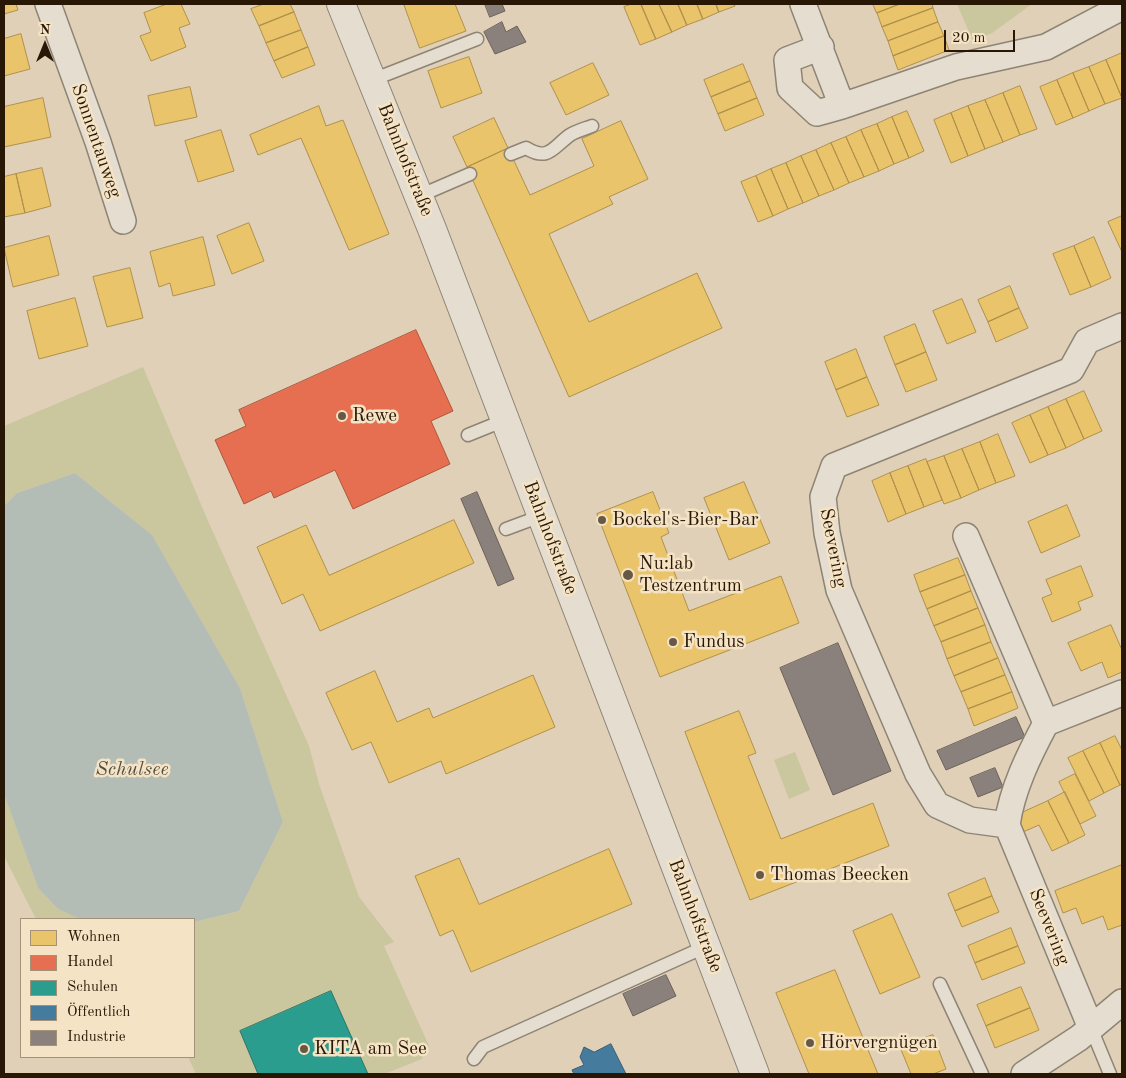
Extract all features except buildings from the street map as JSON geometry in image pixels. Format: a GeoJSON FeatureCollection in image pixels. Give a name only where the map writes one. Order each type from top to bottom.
{"type":"FeatureCollection","features":[{"type":"Feature","properties":{"kind":"street","name":"Sonnentauweg"},"geometry":{"type":"LineString","coordinates":[[48,4],[98,142],[123,221]]}},
{"type":"Feature","properties":{"kind":"street","name":"Bahnhofstraße"},"geometry":{"type":"LineString","coordinates":[[341,4],[419,196],[755,1074]]}},
{"type":"Feature","properties":{"kind":"street"},"geometry":{"type":"LineString","coordinates":[[803,4],[842,106]]}},
{"type":"Feature","properties":{"kind":"street"},"geometry":{"type":"LineString","coordinates":[[821,47],[787,60],[790,88],[817,114],[956,67],[1046,47],[1122,7]]}},
{"type":"Feature","properties":{"kind":"street","name":"Seevering"},"geometry":{"type":"LineString","coordinates":[[1091,1028],[1007,825],[970,820],[937,805],[918,774],[839,590],[827,532],[824,497],[834,466],[1071,370],[1087,341],[1122,326]]}},
{"type":"Feature","properties":{"kind":"street"},"geometry":{"type":"LineString","coordinates":[[966,536],[1046,723]]}},
{"type":"Feature","properties":{"kind":"street"},"geometry":{"type":"LineString","coordinates":[[1007,825],[1010,804],[1030,755],[1046,723],[1122,693]]}},
{"type":"Feature","properties":{"kind":"street"},"geometry":{"type":"LineString","coordinates":[[1024,1074],[1091,1028],[1122,1002]]}},
{"type":"Feature","properties":{"kind":"lane"},"geometry":{"type":"LineString","coordinates":[[372,80],[477,39]]}},
{"type":"Feature","properties":{"kind":"lane"},"geometry":{"type":"LineString","coordinates":[[511,154],[526,148],[535,154],[550,152],[569,136],[592,126]]}},
{"type":"Feature","properties":{"kind":"lane"},"geometry":{"type":"LineString","coordinates":[[419,196],[470,174]]}},
{"type":"Feature","properties":{"kind":"lane"},"geometry":{"type":"LineString","coordinates":[[468,435],[505,420]]}},
{"type":"Feature","properties":{"kind":"lane"},"geometry":{"type":"LineString","coordinates":[[506,529],[541,516]]}},
{"type":"Feature","properties":{"kind":"lane"},"geometry":{"type":"LineString","coordinates":[[474,1059],[483,1047],[707,946]]}},
{"type":"Feature","properties":{"kind":"lane"},"geometry":{"type":"LineString","coordinates":[[940,984],[982,1074]]}},
{"type":"Feature","properties":{"kind":"lane"},"geometry":{"type":"LineString","coordinates":[[1091,1028],[1110,1074]]}},
{"type":"Feature","properties":{"kind":"shaded area"},"geometry":{"type":"Polygon","coordinates":[[[957,4],[1032,4],[992,33],[973,41],[957,4]]]}},
{"type":"Feature","properties":{"kind":"shaded area"},"geometry":{"type":"Polygon","coordinates":[[[143,367],[208,521],[309,746],[319,784],[359,897],[394,942],[384,946],[429,1046],[422,1059],[384,1074],[368,1074],[331,991],[240,1031],[258,1074],[196,1074],[188,1058],[195,1058],[195,922],[239,911],[283,822],[240,688],[152,535],[75,473],[17,493],[4,506],[4,426],[143,367]]]}},
{"type":"Feature","properties":{"kind":"shaded area"},"geometry":{"type":"Polygon","coordinates":[[[795,752],[810,790],[789,799],[774,760],[795,752]]]}},
{"type":"Feature","properties":{"kind":"shaded area"},"geometry":{"type":"Polygon","coordinates":[[[4,794],[38,888],[58,909],[81,918],[35,918],[4,856],[4,794]]]}},
{"type":"Feature","properties":{"kind":"water","name":"Schulsee"},"geometry":{"type":"Polygon","coordinates":[[[75,473],[152,535],[240,688],[283,822],[239,911],[195,922],[195,918],[79,918],[58,909],[38,888],[4,794],[4,506],[17,493],[75,473]]]}},
{"type":"Feature","properties":{"kind":"place","name":"Rewe"},"geometry":{"type":"Point","coordinates":[342,416]}},
{"type":"Feature","properties":{"kind":"place","name":"Bockel's-Bier-Bar"},"geometry":{"type":"Point","coordinates":[602,520]}},
{"type":"Feature","properties":{"kind":"place","name":"Nu:lab Testzentrum"},"geometry":{"type":"Point","coordinates":[628,575]}},
{"type":"Feature","properties":{"kind":"place","name":"Fundus"},"geometry":{"type":"Point","coordinates":[673,642]}},
{"type":"Feature","properties":{"kind":"place","name":"Thomas Beecken"},"geometry":{"type":"Point","coordinates":[760,875]}},
{"type":"Feature","properties":{"kind":"place","name":"Hörvergnügen"},"geometry":{"type":"Point","coordinates":[810,1043]}},
{"type":"Feature","properties":{"kind":"place","name":"KITA am See"},"geometry":{"type":"Point","coordinates":[304,1049]}}]}
